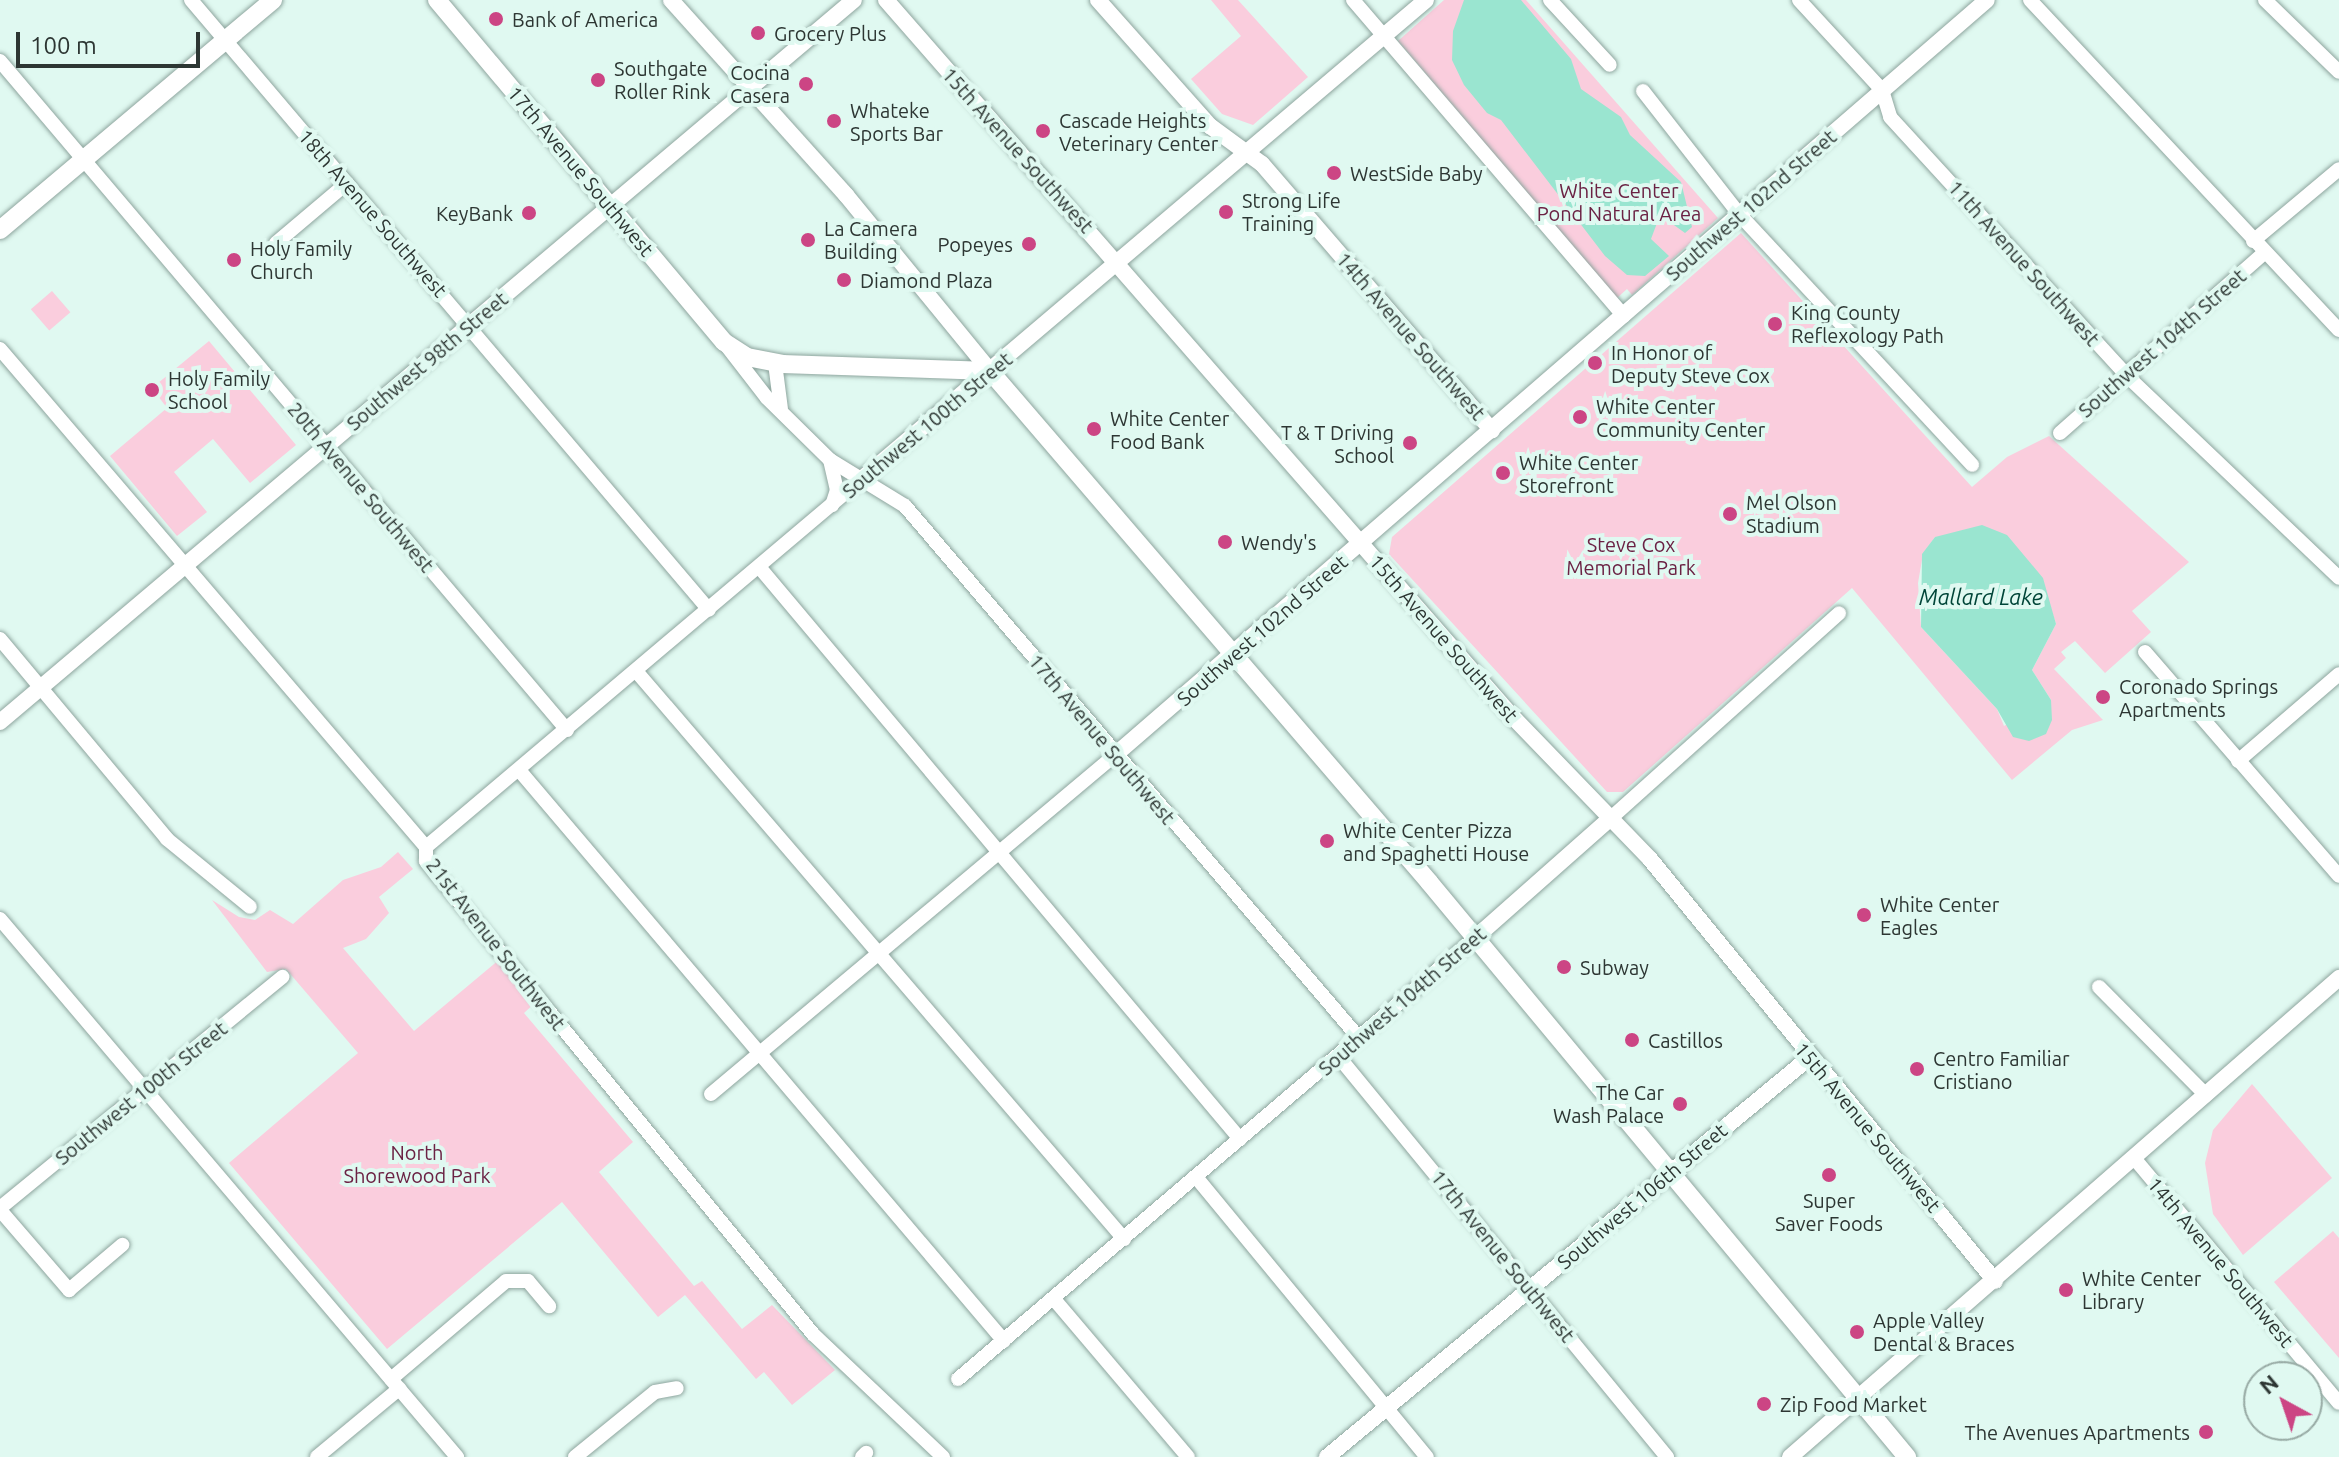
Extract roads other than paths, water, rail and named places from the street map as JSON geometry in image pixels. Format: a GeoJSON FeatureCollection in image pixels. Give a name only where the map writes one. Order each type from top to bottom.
{"type":"FeatureCollection","features":[{"type":"Feature","properties":{"kind":"main road"},"geometry":{"type":"LineString","coordinates":[[0,230],[273,0]]}},
{"type":"Feature","properties":{"kind":"main road","name":"17th Avenue Southwest"},"geometry":{"type":"LineString","coordinates":[[437,0],[724,342],[747,357],[775,363]]}},
{"type":"Feature","properties":{"kind":"main road"},"geometry":{"type":"LineString","coordinates":[[775,363],[990,371],[1236,654],[1907,1457]]}},
{"type":"Feature","properties":{"kind":"street","name":"18th Avenue Southwest"},"geometry":{"type":"LineString","coordinates":[[191,0],[709,610]]}},
{"type":"Feature","properties":{"kind":"street"},"geometry":{"type":"LineString","coordinates":[[671,0],[751,87],[990,371]]}},
{"type":"Feature","properties":{"kind":"street"},"geometry":{"type":"LineString","coordinates":[[681,0],[734,68]]}},
{"type":"Feature","properties":{"kind":"street","name":"Southwest 98th Street"},"geometry":{"type":"LineString","coordinates":[[0,722],[854,0]]}},
{"type":"Feature","properties":{"kind":"street","name":"15th Avenue Southwest"},"geometry":{"type":"LineString","coordinates":[[886,0],[1510,714],[1612,817],[1995,1281]]}},
{"type":"Feature","properties":{"kind":"street","name":"14th Avenue Southwest"},"geometry":{"type":"LineString","coordinates":[[1098,0],[1200,116],[1262,164],[1492,430]]}},
{"type":"Feature","properties":{"kind":"street"},"geometry":{"type":"LineString","coordinates":[[1353,0],[1624,316]]}},
{"type":"Feature","properties":{"kind":"street","name":"Southwest 100th Street"},"geometry":{"type":"LineString","coordinates":[[426,847],[1119,264],[1426,0]]}},
{"type":"Feature","properties":{"kind":"street"},"geometry":{"type":"LineString","coordinates":[[1550,0],[1610,65]]}},
{"type":"Feature","properties":{"kind":"street","name":"11th Avenue Southwest"},"geometry":{"type":"LineString","coordinates":[[1799,0],[1882,90],[1890,117],[2126,375],[2339,578]]}},
{"type":"Feature","properties":{"kind":"street","name":"Southwest 102nd Street"},"geometry":{"type":"LineString","coordinates":[[711,1094],[1236,654],[1987,0]]}},
{"type":"Feature","properties":{"kind":"street"},"geometry":{"type":"LineString","coordinates":[[2030,0],[2339,330]]}},
{"type":"Feature","properties":{"kind":"street"},"geometry":{"type":"LineString","coordinates":[[2265,0],[2339,72]]}},
{"type":"Feature","properties":{"kind":"street","name":"20th Avenue Southwest"},"geometry":{"type":"LineString","coordinates":[[0,61],[567,730]]}},
{"type":"Feature","properties":{"kind":"street"},"geometry":{"type":"LineString","coordinates":[[1643,91],[1740,215],[1972,465]]}},
{"type":"Feature","properties":{"kind":"street","name":"Southwest 104th Street"},"geometry":{"type":"LineString","coordinates":[[2253,241],[2339,169]]}},
{"type":"Feature","properties":{"kind":"street"},"geometry":{"type":"LineString","coordinates":[[276,243],[347,183]]}},
{"type":"Feature","properties":{"kind":"street","name":"Southwest 104th Street"},"geometry":{"type":"LineString","coordinates":[[2060,433],[2264,253]]}},
{"type":"Feature","properties":{"kind":"street","name":"17th Avenue Southwest"},"geometry":{"type":"LineString","coordinates":[[724,342],[754,384],[830,460],[864,477],[905,506],[1359,1038]]}},
{"type":"Feature","properties":{"kind":"street","name":"21st Avenue Southwest"},"geometry":{"type":"LineString","coordinates":[[0,349],[188,563],[426,847],[426,861],[813,1334],[943,1457]]}},
{"type":"Feature","properties":{"kind":"street"},"geometry":{"type":"LineString","coordinates":[[775,363],[781,409]]}},
{"type":"Feature","properties":{"kind":"street"},"geometry":{"type":"LineString","coordinates":[[830,460],[837,490],[832,505]]}},
{"type":"Feature","properties":{"kind":"street"},"geometry":{"type":"LineString","coordinates":[[760,568],[1240,1139]]}},
{"type":"Feature","properties":{"kind":"street","name":"Southwest 104th Street"},"geometry":{"type":"LineString","coordinates":[[958,1379],[1475,938],[1839,613]]}},
{"type":"Feature","properties":{"kind":"street"},"geometry":{"type":"LineString","coordinates":[[0,639],[167,839],[250,907]]}},
{"type":"Feature","properties":{"kind":"street"},"geometry":{"type":"LineString","coordinates":[[2145,652],[2339,876]]}},
{"type":"Feature","properties":{"kind":"street"},"geometry":{"type":"LineString","coordinates":[[636,671],[1124,1239]]}},
{"type":"Feature","properties":{"kind":"street"},"geometry":{"type":"LineString","coordinates":[[2238,761],[2339,674]]}},
{"type":"Feature","properties":{"kind":"street"},"geometry":{"type":"LineString","coordinates":[[519,770],[1004,1341]]}},
{"type":"Feature","properties":{"kind":"street"},"geometry":{"type":"LineString","coordinates":[[0,919],[457,1457]]}},
{"type":"Feature","properties":{"kind":"street","name":"Southwest 100th Street"},"geometry":{"type":"LineString","coordinates":[[0,1209],[282,977]]}},
{"type":"Feature","properties":{"kind":"street"},"geometry":{"type":"LineString","coordinates":[[1790,1457],[2339,978]]}},
{"type":"Feature","properties":{"kind":"street"},"geometry":{"type":"LineString","coordinates":[[2099,987],[2206,1095]]}},
{"type":"Feature","properties":{"kind":"street","name":"17th Avenue Southwest"},"geometry":{"type":"LineString","coordinates":[[1338,1056],[1667,1457]]}},
{"type":"Feature","properties":{"kind":"street","name":"Southwest 106th Street"},"geometry":{"type":"LineString","coordinates":[[1327,1457],[1810,1057]]}},
{"type":"Feature","properties":{"kind":"street","name":"14th Avenue Southwest"},"geometry":{"type":"LineString","coordinates":[[2134,1158],[2339,1403]]}},
{"type":"Feature","properties":{"kind":"street"},"geometry":{"type":"LineString","coordinates":[[1196,1177],[1427,1457]]}},
{"type":"Feature","properties":{"kind":"street"},"geometry":{"type":"LineString","coordinates":[[0,1209],[69,1290],[122,1245]]}},
{"type":"Feature","properties":{"kind":"street"},"geometry":{"type":"LineString","coordinates":[[317,1457],[506,1281],[518,1278],[528,1281],[549,1306]]}},
{"type":"Feature","properties":{"kind":"street"},"geometry":{"type":"LineString","coordinates":[[1054,1299],[1188,1457]]}},
{"type":"Feature","properties":{"kind":"street"},"geometry":{"type":"LineString","coordinates":[[575,1457],[655,1392],[677,1388]]}},
{"type":"Feature","properties":{"kind":"water","name":"White Center Pond Natural Area"},"geometry":{"type":"Polygon","coordinates":[[[1464,0],[1521,0],[1571,59],[1581,89],[1621,117],[1630,135],[1681,182],[1692,227],[1685,233],[1660,215],[1651,239],[1669,256],[1645,276],[1627,275],[1605,256],[1501,120],[1487,113],[1464,85],[1452,60],[1453,31],[1464,0]]]}},
{"type":"Feature","properties":{"kind":"water","name":"Mallard Lake"},"geometry":{"type":"Polygon","coordinates":[[[1982,525],[2007,535],[2043,578],[2056,624],[2032,670],[2051,700],[2052,720],[2046,734],[2029,741],[2013,737],[1997,709],[1921,627],[1922,554],[1935,537],[1982,525]]]}},
{"type":"Feature","properties":{"kind":"place","name":"Bank of America"},"geometry":{"type":"Point","coordinates":[496,19]}},
{"type":"Feature","properties":{"kind":"place","name":"Grocery Plus"},"geometry":{"type":"Point","coordinates":[758,33]}},
{"type":"Feature","properties":{"kind":"place","name":"Southgate Roller Rink"},"geometry":{"type":"Point","coordinates":[598,80]}},
{"type":"Feature","properties":{"kind":"place","name":"Cocina Casera"},"geometry":{"type":"Point","coordinates":[806,84]}},
{"type":"Feature","properties":{"kind":"place","name":"Whateke Sports Bar"},"geometry":{"type":"Point","coordinates":[834,121]}},
{"type":"Feature","properties":{"kind":"place","name":"Cascade Heights Veterinary Center"},"geometry":{"type":"Point","coordinates":[1043,131]}},
{"type":"Feature","properties":{"kind":"place","name":"WestSide Baby"},"geometry":{"type":"Point","coordinates":[1334,173]}},
{"type":"Feature","properties":{"kind":"place","name":"Strong Life Training"},"geometry":{"type":"Point","coordinates":[1226,212]}},
{"type":"Feature","properties":{"kind":"place","name":"KeyBank"},"geometry":{"type":"Point","coordinates":[529,213]}},
{"type":"Feature","properties":{"kind":"place","name":"La Camera Building"},"geometry":{"type":"Point","coordinates":[808,240]}},
{"type":"Feature","properties":{"kind":"place","name":"Popeyes"},"geometry":{"type":"Point","coordinates":[1029,244]}},
{"type":"Feature","properties":{"kind":"place","name":"Holy Family Church"},"geometry":{"type":"Point","coordinates":[234,260]}},
{"type":"Feature","properties":{"kind":"place","name":"Diamond Plaza"},"geometry":{"type":"Point","coordinates":[844,280]}},
{"type":"Feature","properties":{"kind":"place","name":"King County Reflexology Path"},"geometry":{"type":"Point","coordinates":[1775,324]}},
{"type":"Feature","properties":{"kind":"place","name":"In Honor of Deputy Steve Cox"},"geometry":{"type":"Point","coordinates":[1595,363]}},
{"type":"Feature","properties":{"kind":"place","name":"Holy Family School"},"geometry":{"type":"Point","coordinates":[152,390]}},
{"type":"Feature","properties":{"kind":"place","name":"White Center Community Center"},"geometry":{"type":"Point","coordinates":[1580,417]}},
{"type":"Feature","properties":{"kind":"place","name":"White Center Food Bank"},"geometry":{"type":"Point","coordinates":[1094,429]}},
{"type":"Feature","properties":{"kind":"place","name":"T & T Driving School"},"geometry":{"type":"Point","coordinates":[1410,443]}},
{"type":"Feature","properties":{"kind":"place","name":"White Center Storefront"},"geometry":{"type":"Point","coordinates":[1503,473]}},
{"type":"Feature","properties":{"kind":"place","name":"Mel Olson Stadium"},"geometry":{"type":"Point","coordinates":[1730,514]}},
{"type":"Feature","properties":{"kind":"place","name":"Wendy's"},"geometry":{"type":"Point","coordinates":[1225,542]}},
{"type":"Feature","properties":{"kind":"place","name":"Coronado Springs Apartments"},"geometry":{"type":"Point","coordinates":[2103,697]}},
{"type":"Feature","properties":{"kind":"place","name":"White Center Pizza and Spaghetti House"},"geometry":{"type":"Point","coordinates":[1327,841]}},
{"type":"Feature","properties":{"kind":"place","name":"White Center Eagles"},"geometry":{"type":"Point","coordinates":[1864,915]}},
{"type":"Feature","properties":{"kind":"place","name":"Subway"},"geometry":{"type":"Point","coordinates":[1564,967]}},
{"type":"Feature","properties":{"kind":"place","name":"Castillos"},"geometry":{"type":"Point","coordinates":[1632,1040]}},
{"type":"Feature","properties":{"kind":"place","name":"Centro Familiar Cristiano"},"geometry":{"type":"Point","coordinates":[1917,1069]}},
{"type":"Feature","properties":{"kind":"place","name":"The Car Wash Palace"},"geometry":{"type":"Point","coordinates":[1680,1104]}},
{"type":"Feature","properties":{"kind":"place","name":"Super Saver Foods"},"geometry":{"type":"Point","coordinates":[1829,1175]}},
{"type":"Feature","properties":{"kind":"place","name":"White Center Library"},"geometry":{"type":"Point","coordinates":[2066,1290]}},
{"type":"Feature","properties":{"kind":"place","name":"Apple Valley Dental & Braces"},"geometry":{"type":"Point","coordinates":[1857,1332]}},
{"type":"Feature","properties":{"kind":"place","name":"Zip Food Market"},"geometry":{"type":"Point","coordinates":[1764,1404]}},
{"type":"Feature","properties":{"kind":"place","name":"The Avenues Apartments"},"geometry":{"type":"Point","coordinates":[2206,1432]}},
{"type":"Feature","properties":{"kind":"park label","name":"Steve Cox Memorial Park"},"geometry":{"type":"Point","coordinates":[1631,556]}},
{"type":"Feature","properties":{"kind":"park label","name":"North Shorewood Park"},"geometry":{"type":"Point","coordinates":[417,1164]}}]}
